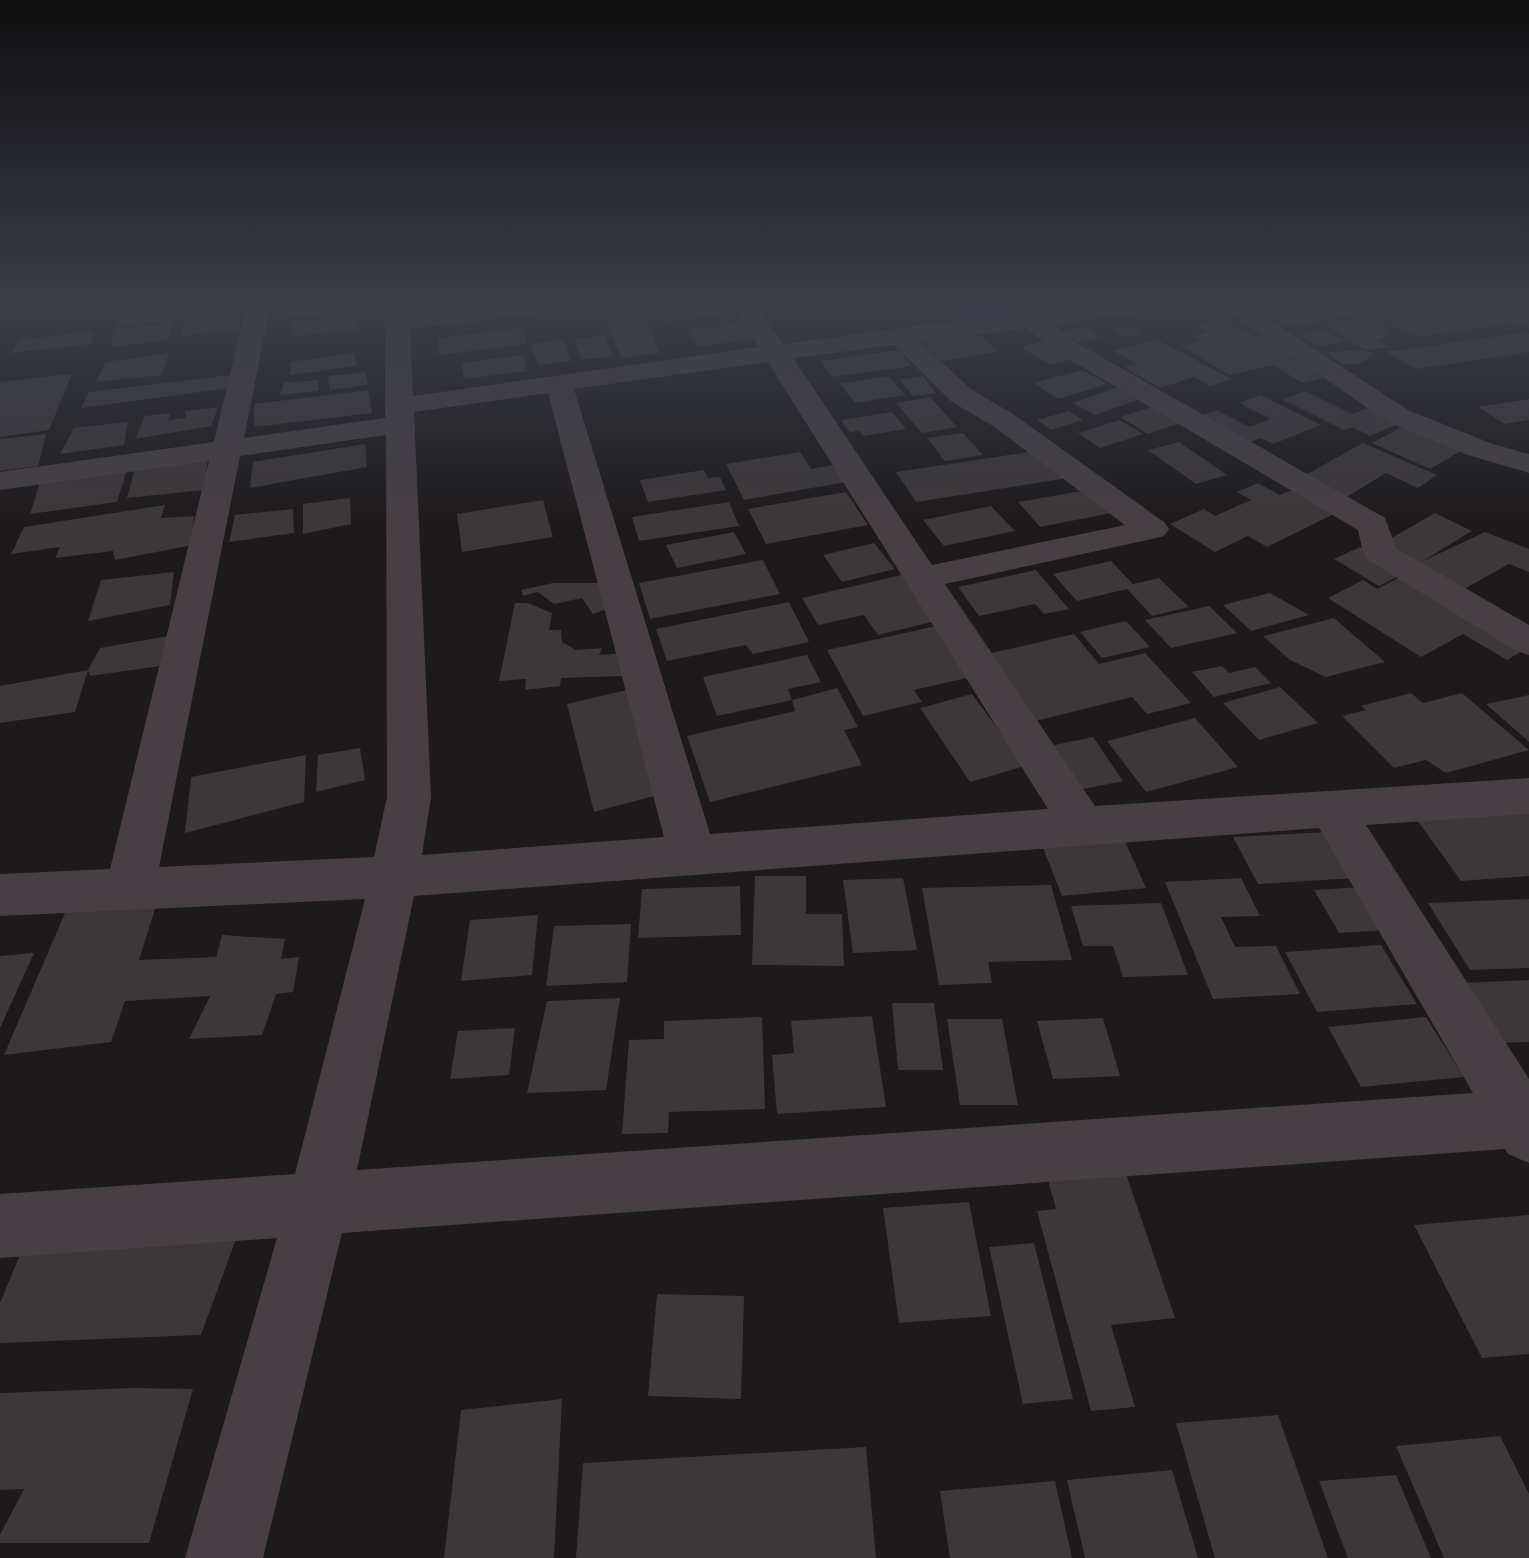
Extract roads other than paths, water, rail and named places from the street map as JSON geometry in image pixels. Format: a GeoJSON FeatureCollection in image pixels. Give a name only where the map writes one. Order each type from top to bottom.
{"type":"FeatureCollection","features":[{"type":"Feature","properties":{"kind":"street"},"geometry":{"type":"LineString","coordinates":[[130,889],[241,380]]}},
{"type":"Feature","properties":{"kind":"street"},"geometry":{"type":"LineString","coordinates":[[224,1558],[318,1203],[395,877],[409,797],[398,380]]}},
{"type":"Feature","properties":{"kind":"street"},"geometry":{"type":"LineString","coordinates":[[0,481],[225,449],[589,380]]}},
{"type":"Feature","properties":{"kind":"street"},"geometry":{"type":"LineString","coordinates":[[793,380],[1083,825]]}},
{"type":"Feature","properties":{"kind":"street"},"geometry":{"type":"LineString","coordinates":[[924,578],[1152,529],[1003,420],[962,396],[945,380]]}},
{"type":"Feature","properties":{"kind":"street"},"geometry":{"type":"LineString","coordinates":[[1122,380],[1373,525],[1380,553],[1529,642]]}},
{"type":"Feature","properties":{"kind":"street"},"geometry":{"type":"LineString","coordinates":[[1343,380],[1398,416],[1479,449],[1529,464]]}},
{"type":"Feature","properties":{"kind":"street"},"geometry":{"type":"LineString","coordinates":[[559,384],[693,856]]}},
{"type":"Feature","properties":{"kind":"street"},"geometry":{"type":"LineString","coordinates":[[0,895],[395,877],[1083,825],[1529,796]]}},
{"type":"Feature","properties":{"kind":"street"},"geometry":{"type":"LineString","coordinates":[[0,1226],[1526,1123],[1332,809]]}}]}
